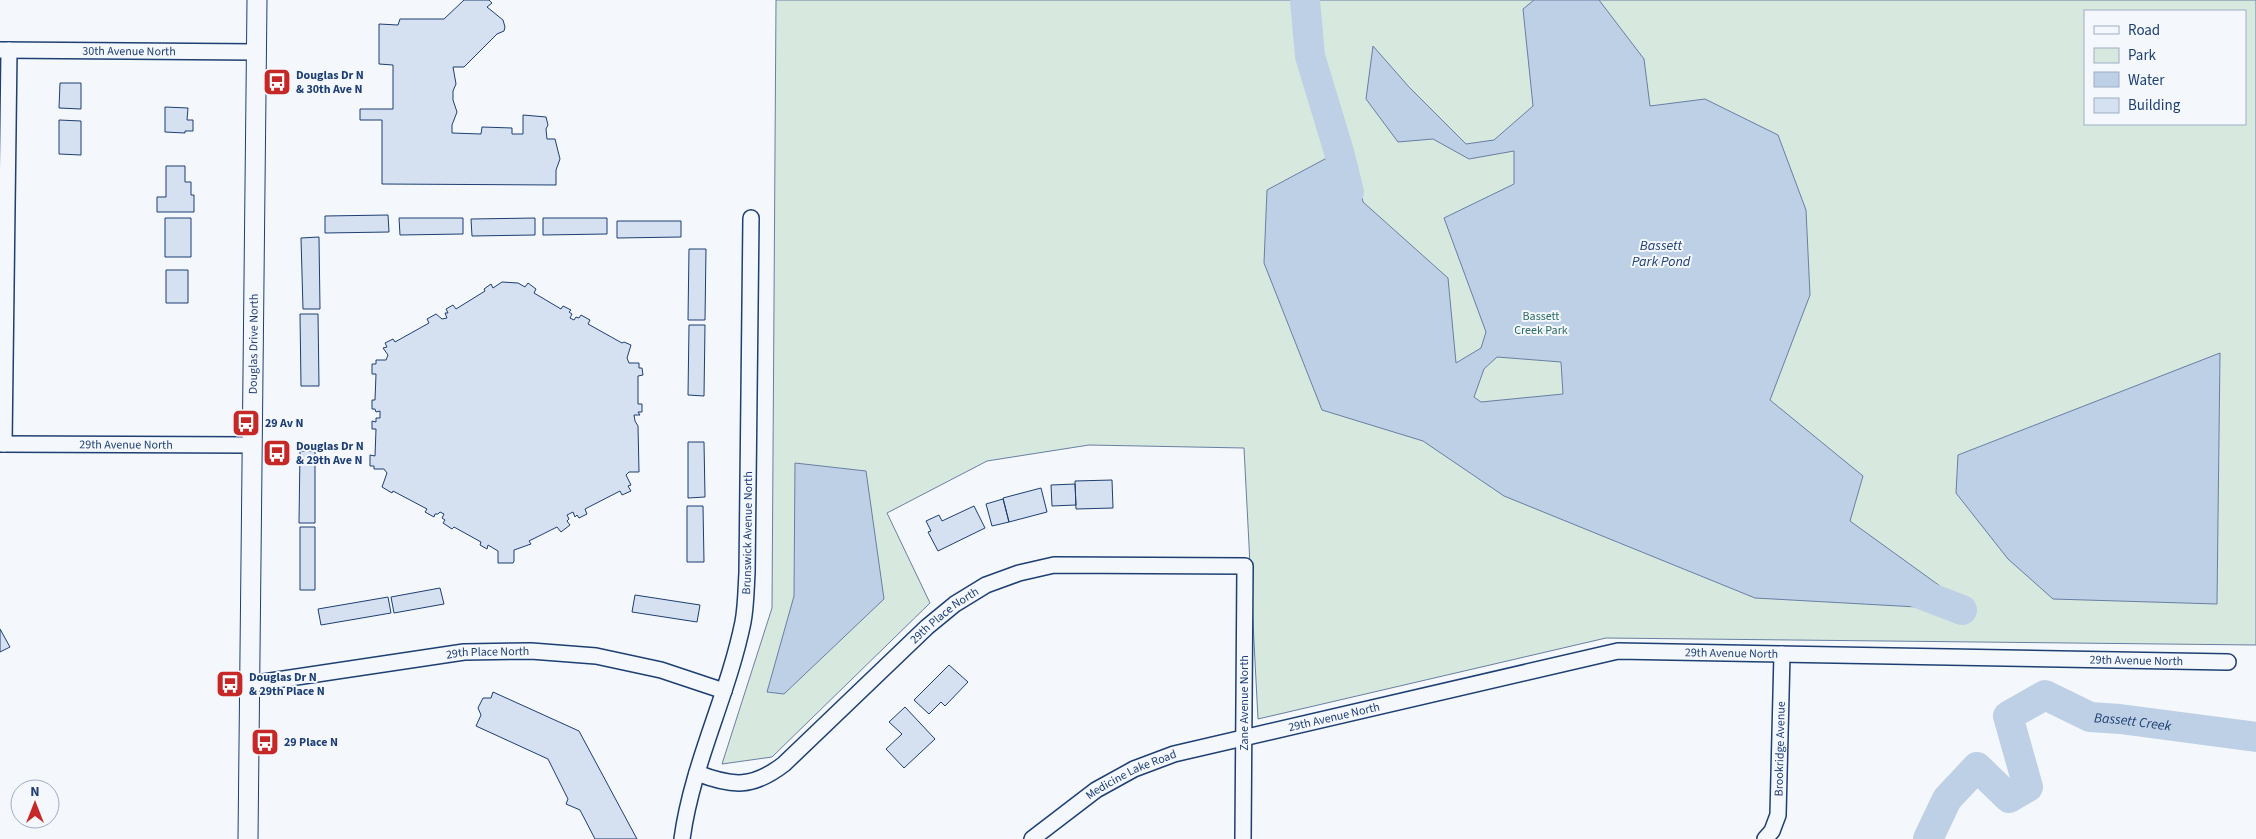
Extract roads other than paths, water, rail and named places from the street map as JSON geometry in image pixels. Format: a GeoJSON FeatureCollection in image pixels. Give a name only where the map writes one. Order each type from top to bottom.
{"type":"FeatureCollection","features":[{"type":"Feature","properties":{"kind":"street","name":"Douglas Drive North"},"geometry":{"type":"LineString","coordinates":[[248,839],[257,0]]}},
{"type":"Feature","properties":{"kind":"street","name":"30th Avenue North"},"geometry":{"type":"LineString","coordinates":[[4,50],[256,52]]}},
{"type":"Feature","properties":{"kind":"street"},"geometry":{"type":"LineString","coordinates":[[2,444],[4,50]]}},
{"type":"Feature","properties":{"kind":"street","name":"Brunswick Avenue North"},"geometry":{"type":"LineString","coordinates":[[682,839],[685,818],[697,773],[724,691],[743,621],[747,573],[751,218]]}},
{"type":"Feature","properties":{"kind":"street","name":"29th Avenue North"},"geometry":{"type":"LineString","coordinates":[[2,444],[252,445]]}},
{"type":"Feature","properties":{"kind":"street","name":"29th Place North"},"geometry":{"type":"LineString","coordinates":[[697,773],[719,782],[737,784],[755,782],[771,774],[784,764],[927,627],[955,604],[986,585],[1019,573],[1054,565],[1246,566]]}},
{"type":"Feature","properties":{"kind":"street","name":"Zane Avenue North"},"geometry":{"type":"LineString","coordinates":[[1243,839],[1246,566]]}},
{"type":"Feature","properties":{"kind":"street","name":"29th Place North"},"geometry":{"type":"LineString","coordinates":[[250,684],[464,652],[531,651],[605,658],[661,670],[724,691]]}},
{"type":"Feature","properties":{"kind":"street","name":"29th Avenue North"},"geometry":{"type":"LineString","coordinates":[[1244,738],[1618,651],[2228,662]]}},
{"type":"Feature","properties":{"kind":"street","name":"Brookridge Avenue"},"geometry":{"type":"LineString","coordinates":[[1765,839],[1772,831],[1778,815],[1782,654]]}},
{"type":"Feature","properties":{"kind":"street","name":"Medicine Lake Road"},"geometry":{"type":"LineString","coordinates":[[1032,839],[1096,790],[1134,769],[1174,754],[1244,738]]}},
{"type":"Feature","properties":{"kind":"water","name":"Bassett Park Pond"},"geometry":{"type":"Polygon","coordinates":[[[1534,0],[1599,0],[1644,59],[1650,106],[1705,99],[1778,135],[1806,210],[1810,295],[1770,400],[1863,476],[1850,521],[1940,586],[1935,608],[1755,598],[1504,496],[1423,441],[1322,410],[1264,263],[1267,190],[1351,145],[1363,202],[1448,278],[1456,363],[1481,348],[1486,332],[1444,218],[1514,184],[1514,151],[1469,159],[1433,139],[1398,142],[1366,99],[1373,46],[1409,87],[1466,144],[1494,140],[1533,106],[1523,9],[1534,0]],[[1497,357],[1484,369],[1474,397],[1481,402],[1563,394],[1561,362],[1497,357]]]}},
{"type":"Feature","properties":{"kind":"water"},"geometry":{"type":"Polygon","coordinates":[[[2220,353],[2217,604],[2053,599],[2008,559],[1956,493],[1958,455],[2220,353]]]}},
{"type":"Feature","properties":{"kind":"water"},"geometry":{"type":"Polygon","coordinates":[[[795,463],[866,471],[884,599],[784,694],[767,692],[794,596],[795,463]]]}},
{"type":"Feature","properties":{"kind":"waterway"},"geometry":{"type":"LineString","coordinates":[[1305,0],[1310,56],[1349,192]]}},
{"type":"Feature","properties":{"kind":"waterway"},"geometry":{"type":"LineString","coordinates":[[1897,585],[1962,610]]}},
{"type":"Feature","properties":{"kind":"waterway","name":"Bassett Creek"},"geometry":{"type":"LineString","coordinates":[[1928,839],[1947,799],[1977,767],[2009,798],[2028,787],[2008,716],[2045,695],[2090,717],[2120,719],[2256,737]]}},
{"type":"Feature","properties":{"kind":"place","name":"Douglas Dr N & 30th Ave N"},"geometry":{"type":"Point","coordinates":[277,82]}},
{"type":"Feature","properties":{"kind":"place","name":"29 Av N"},"geometry":{"type":"Point","coordinates":[246,423]}},
{"type":"Feature","properties":{"kind":"place","name":"Douglas Dr N & 29th Ave N"},"geometry":{"type":"Point","coordinates":[277,453]}},
{"type":"Feature","properties":{"kind":"place","name":"Douglas Dr N & 29th Place N"},"geometry":{"type":"Point","coordinates":[230,684]}},
{"type":"Feature","properties":{"kind":"place","name":"29 Place N"},"geometry":{"type":"Point","coordinates":[265,742]}},
{"type":"Feature","properties":{"kind":"park label","name":"Bassett Creek Park"},"geometry":{"type":"Point","coordinates":[1541,323]}}]}
